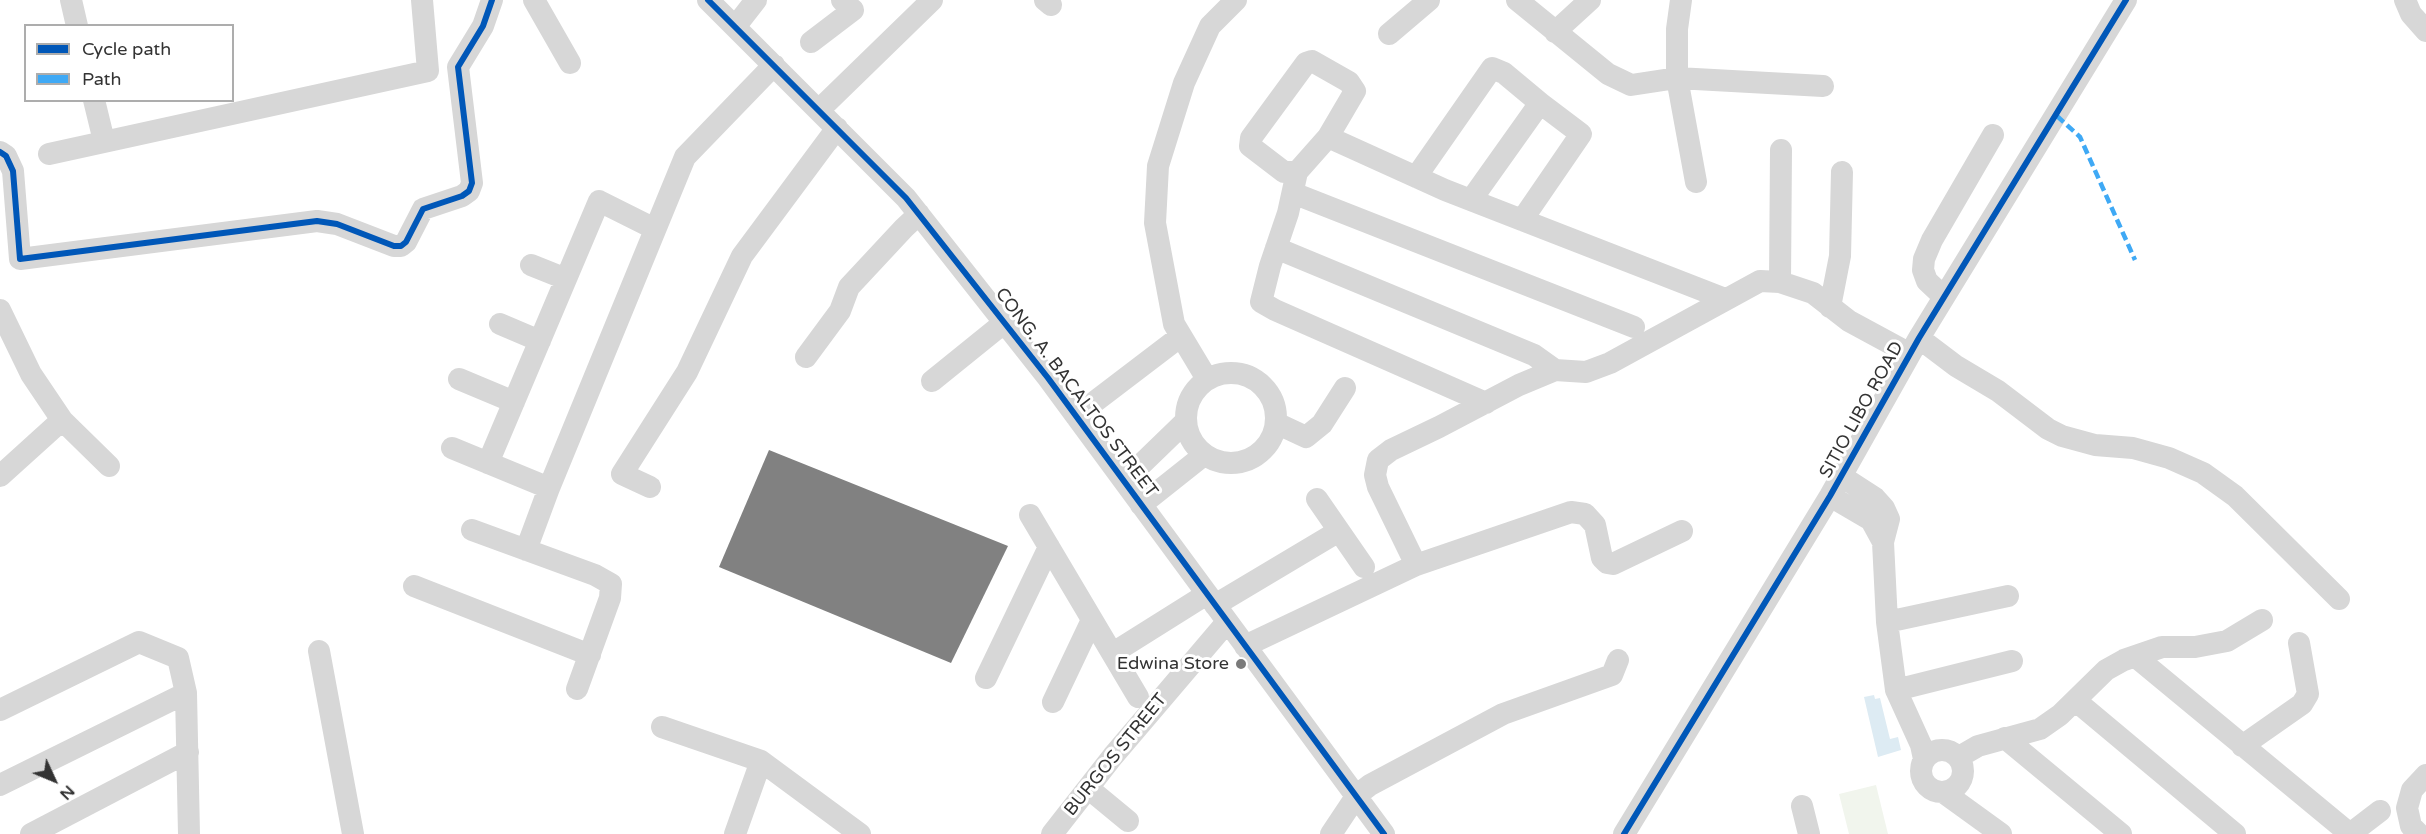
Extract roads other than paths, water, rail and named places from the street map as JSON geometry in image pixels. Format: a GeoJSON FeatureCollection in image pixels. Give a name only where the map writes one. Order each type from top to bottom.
{"type":"FeatureCollection","features":[{"type":"Feature","properties":{"kind":"street"},"geometry":{"type":"LineString","coordinates":[[71,0],[77,24]]}},
{"type":"Feature","properties":{"kind":"street"},"geometry":{"type":"LineString","coordinates":[[49,154],[428,71],[422,0]]}},
{"type":"Feature","properties":{"kind":"street"},"geometry":{"type":"LineString","coordinates":[[0,152],[6,156],[13,171],[20,259],[317,221],[337,224],[394,246],[401,246],[406,242],[423,209],[462,196],[469,191],[472,183],[458,67],[483,26],[492,0]]}},
{"type":"Feature","properties":{"kind":"street"},"geometry":{"type":"LineString","coordinates":[[534,0],[570,63]]}},
{"type":"Feature","properties":{"kind":"street"},"geometry":{"type":"LineString","coordinates":[[725,10],[756,0]]}},
{"type":"Feature","properties":{"kind":"street"},"geometry":{"type":"LineString","coordinates":[[811,42],[853,10],[842,0]]}},
{"type":"Feature","properties":{"kind":"street"},"geometry":{"type":"LineString","coordinates":[[819,110],[932,0]]}},
{"type":"Feature","properties":{"kind":"street"},"geometry":{"type":"LineString","coordinates":[[1207,379],[1174,324],[1155,223],[1158,166],[1184,83],[1210,26],[1236,0]]}},
{"type":"Feature","properties":{"kind":"street"},"geometry":{"type":"LineString","coordinates":[[1389,34],[1429,0]]}},
{"type":"Feature","properties":{"kind":"street"},"geometry":{"type":"LineString","coordinates":[[1517,0],[1608,74],[1631,85],[1677,78],[1823,86]]}},
{"type":"Feature","properties":{"kind":"street"},"geometry":{"type":"LineString","coordinates":[[1555,32],[1590,0]]}},
{"type":"Feature","properties":{"kind":"street"},"geometry":{"type":"LineString","coordinates":[[1681,0],[1677,29],[1677,78],[1696,182]]}},
{"type":"Feature","properties":{"kind":"street","name":"SITIO LIBO ROAD"},"geometry":{"type":"LineString","coordinates":[[1624,834],[1830,496],[1944,297],[2126,0]]}},
{"type":"Feature","properties":{"kind":"street"},"geometry":{"type":"LineString","coordinates":[[2405,0],[2411,14],[2426,31]]}},
{"type":"Feature","properties":{"kind":"street","name":"CONG. A. BACALTOS STREET"},"geometry":{"type":"LineString","coordinates":[[725,10],[774,65],[919,214],[1076,416],[1384,834]]}},
{"type":"Feature","properties":{"kind":"street"},"geometry":{"type":"LineString","coordinates":[[1486,403],[1261,302],[1295,183],[1328,137],[1355,91],[1348,82],[1312,61],[1306,63],[1251,138],[1250,146],[1295,183],[1634,327]]}},
{"type":"Feature","properties":{"kind":"street"},"geometry":{"type":"LineString","coordinates":[[526,550],[685,157],[774,65]]}},
{"type":"Feature","properties":{"kind":"street"},"geometry":{"type":"LineString","coordinates":[[1416,177],[1492,68],[1504,73],[1581,134],[1522,220]]}},
{"type":"Feature","properties":{"kind":"street"},"geometry":{"type":"LineString","coordinates":[[94,102],[104,141]]}},
{"type":"Feature","properties":{"kind":"street"},"geometry":{"type":"LineString","coordinates":[[1471,200],[1540,103]]}},
{"type":"Feature","properties":{"kind":"street"},"geometry":{"type":"LineString","coordinates":[[650,487],[622,474],[687,372],[742,256],[837,128]]}},
{"type":"Feature","properties":{"kind":"street"},"geometry":{"type":"LineString","coordinates":[[1944,297],[1927,281],[1923,270],[1924,259],[1993,135]]}},
{"type":"Feature","properties":{"kind":"street"},"geometry":{"type":"LineString","coordinates":[[1328,137],[1471,200],[1725,299]]}},
{"type":"Feature","properties":{"kind":"street"},"geometry":{"type":"LineString","coordinates":[[1780,150],[1780,282]]}},
{"type":"Feature","properties":{"kind":"street"},"geometry":{"type":"LineString","coordinates":[[1830,307],[1840,256],[1842,172]]}},
{"type":"Feature","properties":{"kind":"street"},"geometry":{"type":"LineString","coordinates":[[488,463],[599,201],[655,228]]}},
{"type":"Feature","properties":{"kind":"street"},"geometry":{"type":"LineString","coordinates":[[806,357],[840,311],[849,287],[903,228],[919,214]]}},
{"type":"Feature","properties":{"kind":"street"},"geometry":{"type":"LineString","coordinates":[[1276,248],[1518,347],[1555,370]]}},
{"type":"Feature","properties":{"kind":"street"},"geometry":{"type":"LineString","coordinates":[[531,265],[566,279]]}},
{"type":"Feature","properties":{"kind":"street"},"geometry":{"type":"LineString","coordinates":[[1416,565],[1378,487],[1375,475],[1378,460],[1390,450],[1555,370],[1586,372],[1610,363],[1760,281],[1780,282],[1814,293],[1849,321],[1915,346],[1956,366],[1998,391],[2048,429],[2062,436],[2095,445],[2133,448],[2169,458],[2203,473],[2235,496],[2339,599]]}},
{"type":"Feature","properties":{"kind":"street"},"geometry":{"type":"LineString","coordinates":[[0,310],[31,374],[62,420],[109,466]]}},
{"type":"Feature","properties":{"kind":"street"},"geometry":{"type":"LineString","coordinates":[[932,381],[1005,322]]}},
{"type":"Feature","properties":{"kind":"street"},"geometry":{"type":"LineString","coordinates":[[500,324],[540,341]]}},
{"type":"Feature","properties":{"kind":"street"},"geometry":{"type":"LineString","coordinates":[[1076,416],[1181,336]]}},
{"type":"Feature","properties":{"kind":"street"},"geometry":{"type":"LineString","coordinates":[[1222,373],[1240,373],[1256,379],[1268,390],[1275,405],[1276,423],[1273,436],[1266,447],[1249,459],[1229,463],[1216,461],[1204,455],[1191,440],[1185,422],[1187,405],[1195,390],[1207,379],[1222,373]]}},
{"type":"Feature","properties":{"kind":"street"},"geometry":{"type":"LineString","coordinates":[[459,379],[514,402]]}},
{"type":"Feature","properties":{"kind":"street"},"geometry":{"type":"LineString","coordinates":[[1276,423],[1306,436],[1322,424],[1345,388]]}},
{"type":"Feature","properties":{"kind":"street"},"geometry":{"type":"LineString","coordinates":[[0,476],[62,420]]}},
{"type":"Feature","properties":{"kind":"street"},"geometry":{"type":"LineString","coordinates":[[1124,481],[1185,422]]}},
{"type":"Feature","properties":{"kind":"street"},"geometry":{"type":"LineString","coordinates":[[452,448],[549,489]]}},
{"type":"Feature","properties":{"kind":"street"},"geometry":{"type":"LineString","coordinates":[[1142,505],[1204,455]]}},
{"type":"Feature","properties":{"kind":"street"},"geometry":{"type":"LineString","coordinates":[[1843,474],[1875,498],[1884,508],[1889,519],[1883,542],[1887,622],[1896,690],[1921,745],[1924,759],[1921,772],[1925,784],[1930,789],[1943,792],[1990,831]]}},
{"type":"Feature","properties":{"kind":"street"},"geometry":{"type":"LineString","coordinates":[[1830,496],[1871,520],[1883,542]]}},
{"type":"Feature","properties":{"kind":"street"},"geometry":{"type":"LineString","coordinates":[[1317,499],[1364,567]]}},
{"type":"Feature","properties":{"kind":"street"},"geometry":{"type":"LineString","coordinates":[[1245,646],[1416,565],[1571,512],[1585,514],[1595,525],[1602,558],[1607,563],[1613,564],[1682,531]]}},
{"type":"Feature","properties":{"kind":"street"},"geometry":{"type":"LineString","coordinates":[[1030,515],[1138,697]]}},
{"type":"Feature","properties":{"kind":"street"},"geometry":{"type":"LineString","coordinates":[[472,530],[595,575],[611,584],[610,598],[577,689]]}},
{"type":"Feature","properties":{"kind":"street"},"geometry":{"type":"LineString","coordinates":[[1113,653],[1216,607],[1339,531]]}},
{"type":"Feature","properties":{"kind":"street"},"geometry":{"type":"LineString","coordinates":[[987,678],[1049,547]]}},
{"type":"Feature","properties":{"kind":"street"},"geometry":{"type":"LineString","coordinates":[[414,586],[590,655]]}},
{"type":"Feature","properties":{"kind":"street"},"geometry":{"type":"LineString","coordinates":[[1887,622],[2008,596]]}},
{"type":"Feature","properties":{"kind":"street","name":"BURGOS STREET"},"geometry":{"type":"LineString","coordinates":[[1052,834],[1088,788],[1216,607]]}},
{"type":"Feature","properties":{"kind":"street"},"geometry":{"type":"LineString","coordinates":[[1053,702],[1092,620]]}},
{"type":"Feature","properties":{"kind":"street"},"geometry":{"type":"LineString","coordinates":[[1959,757],[1978,746],[2040,729],[2076,701],[2106,670],[2124,660],[2162,647],[2195,647],[2227,641],[2262,620]]}},
{"type":"Feature","properties":{"kind":"street"},"geometry":{"type":"LineString","coordinates":[[0,710],[139,642],[178,658],[186,693],[188,752],[183,831]]}},
{"type":"Feature","properties":{"kind":"street"},"geometry":{"type":"LineString","coordinates":[[2242,746],[2302,704],[2308,694],[2299,643]]}},
{"type":"Feature","properties":{"kind":"street"},"geometry":{"type":"LineString","coordinates":[[319,651],[353,834]]}},
{"type":"Feature","properties":{"kind":"street"},"geometry":{"type":"LineString","coordinates":[[2136,657],[2350,834],[2380,811]]}},
{"type":"Feature","properties":{"kind":"street"},"geometry":{"type":"LineString","coordinates":[[1332,834],[1357,795],[1370,785],[1503,714],[1612,675],[1618,660]]}},
{"type":"Feature","properties":{"kind":"street"},"geometry":{"type":"LineString","coordinates":[[1896,690],[2012,661]]}},
{"type":"Feature","properties":{"kind":"street"},"geometry":{"type":"LineString","coordinates":[[0,785],[186,693]]}},
{"type":"Feature","properties":{"kind":"street"},"geometry":{"type":"LineString","coordinates":[[2076,701],[2235,834]]}},
{"type":"Feature","properties":{"kind":"street"},"geometry":{"type":"LineString","coordinates":[[662,727],[761,761],[860,834]]}},
{"type":"Feature","properties":{"kind":"street"},"geometry":{"type":"LineString","coordinates":[[2005,738],[2121,834]]}},
{"type":"Feature","properties":{"kind":"street"},"geometry":{"type":"LineString","coordinates":[[1924,759],[1934,750],[1941,749],[1954,752],[1959,757],[1963,776],[1956,787],[1943,792]]}},
{"type":"Feature","properties":{"kind":"street"},"geometry":{"type":"LineString","coordinates":[[31,834],[188,752]]}},
{"type":"Feature","properties":{"kind":"street"},"geometry":{"type":"LineString","coordinates":[[735,834],[761,761]]}},
{"type":"Feature","properties":{"kind":"street"},"geometry":{"type":"LineString","coordinates":[[2419,834],[2411,826],[2407,808],[2412,790],[2426,775]]}},
{"type":"Feature","properties":{"kind":"street"},"geometry":{"type":"LineString","coordinates":[[1088,788],[1128,821]]}},
{"type":"Feature","properties":{"kind":"street"},"geometry":{"type":"LineString","coordinates":[[1802,806],[1809,834]]}},
{"type":"Feature","properties":{"kind":"place","name":"Edwina Store"},"geometry":{"type":"Point","coordinates":[1241,664]}}]}
